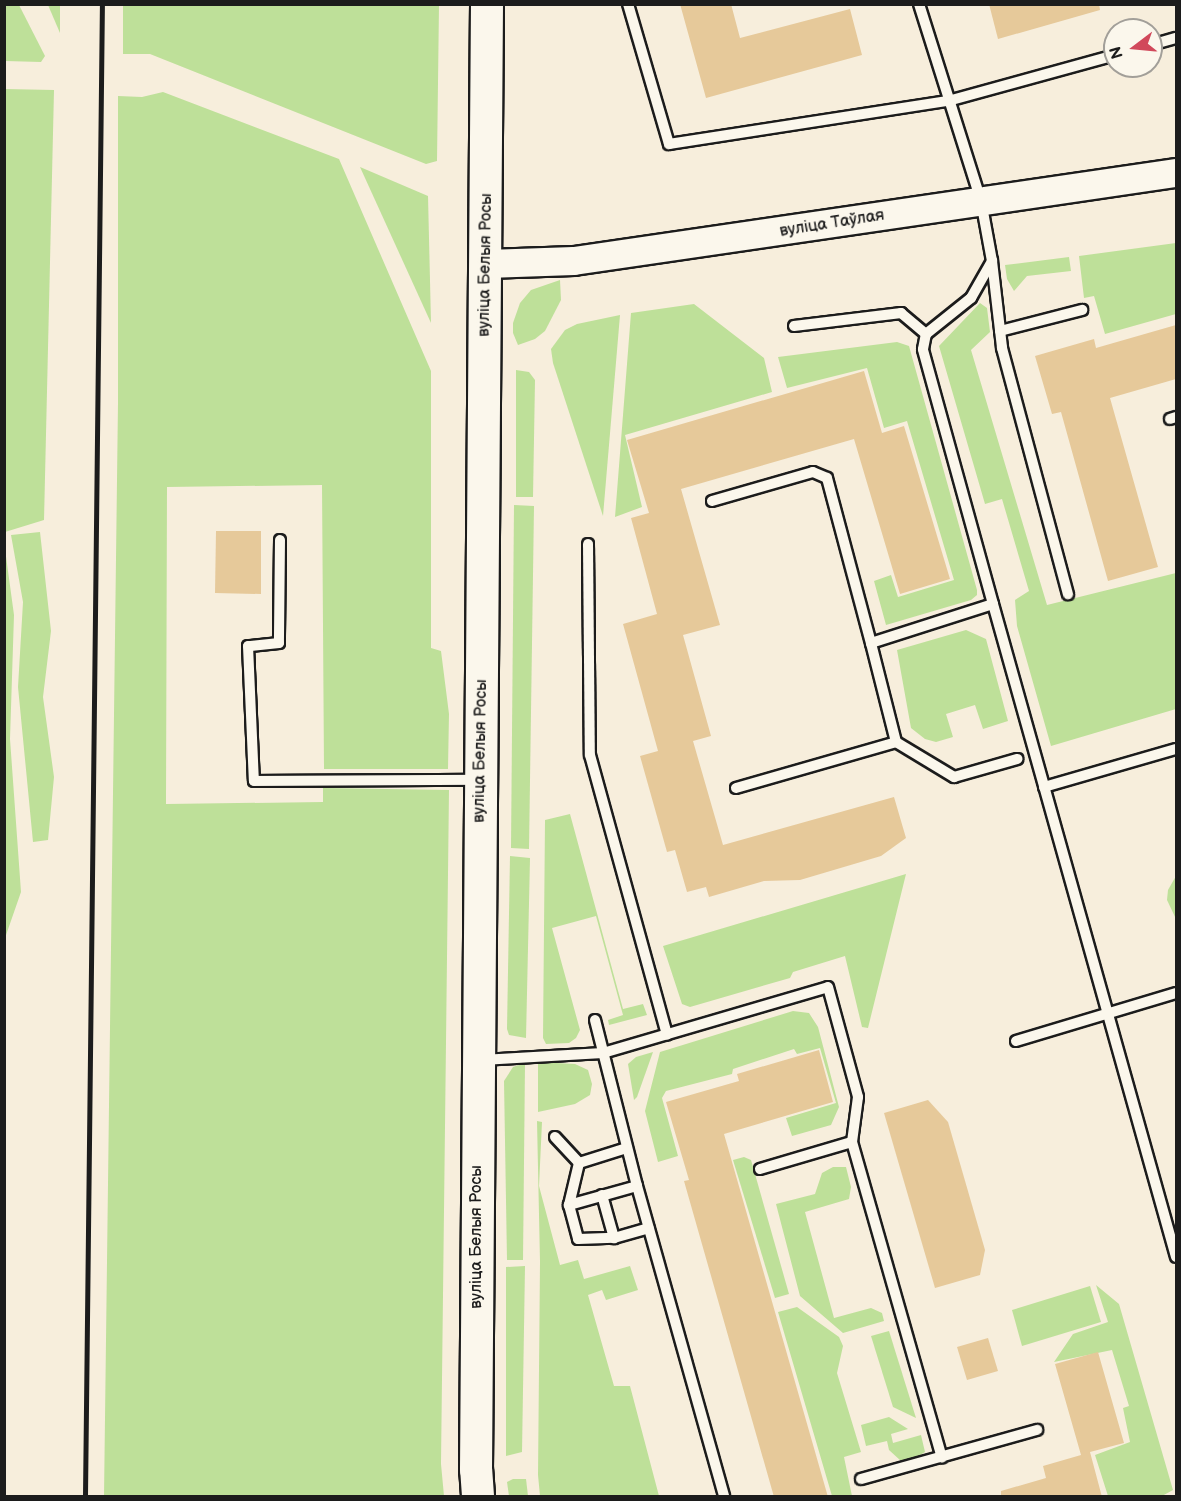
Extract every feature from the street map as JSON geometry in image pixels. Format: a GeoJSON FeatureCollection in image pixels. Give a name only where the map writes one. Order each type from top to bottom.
{"type":"FeatureCollection","features":[{"type":"Feature","properties":{"kind":"main road","name":"вуліца Белыя Росы"},"geometry":{"type":"LineString","coordinates":[[478,1497],[476,1470],[488,4]]}},
{"type":"Feature","properties":{"kind":"street","name":"вуліца Таўлая"},"geometry":{"type":"LineString","coordinates":[[487,264],[574,261],[1176,173]]}},
{"type":"Feature","properties":{"kind":"lane"},"geometry":{"type":"LineString","coordinates":[[628,4],[669,144],[948,101],[1103,58]]}},
{"type":"Feature","properties":{"kind":"lane"},"geometry":{"type":"LineString","coordinates":[[919,4],[981,201],[992,261],[1002,348],[1068,594]]}},
{"type":"Feature","properties":{"kind":"lane"},"geometry":{"type":"LineString","coordinates":[[992,261],[971,298],[926,334],[923,349],[1108,1013],[1173,1228],[1176,1257]]}},
{"type":"Feature","properties":{"kind":"lane"},"geometry":{"type":"LineString","coordinates":[[1000,331],[1082,309]]}},
{"type":"Feature","properties":{"kind":"lane"},"geometry":{"type":"LineString","coordinates":[[794,326],[901,314],[926,334]]}},
{"type":"Feature","properties":{"kind":"lane"},"geometry":{"type":"LineString","coordinates":[[712,501],[813,472],[827,478],[896,742],[954,777],[1017,759]]}},
{"type":"Feature","properties":{"kind":"lane"},"geometry":{"type":"LineString","coordinates":[[280,540],[279,643],[248,646],[254,781],[481,780]]}},
{"type":"Feature","properties":{"kind":"lane"},"geometry":{"type":"LineString","coordinates":[[588,544],[591,755],[667,1035]]}},
{"type":"Feature","properties":{"kind":"lane"},"geometry":{"type":"LineString","coordinates":[[871,643],[993,604]]}},
{"type":"Feature","properties":{"kind":"lane"},"geometry":{"type":"LineString","coordinates":[[736,788],[896,742]]}},
{"type":"Feature","properties":{"kind":"lane"},"geometry":{"type":"LineString","coordinates":[[1044,787],[1176,749]]}},
{"type":"Feature","properties":{"kind":"lane"},"geometry":{"type":"LineString","coordinates":[[479,1060],[603,1053],[828,987],[858,1097],[852,1142],[942,1457]]}},
{"type":"Feature","properties":{"kind":"lane"},"geometry":{"type":"LineString","coordinates":[[1016,1041],[1176,993]]}},
{"type":"Feature","properties":{"kind":"lane"},"geometry":{"type":"LineString","coordinates":[[595,1020],[637,1186],[724,1497]]}},
{"type":"Feature","properties":{"kind":"lane"},"geometry":{"type":"LineString","coordinates":[[555,1137],[579,1163]]}},
{"type":"Feature","properties":{"kind":"lane"},"geometry":{"type":"LineString","coordinates":[[760,1169],[852,1142]]}},
{"type":"Feature","properties":{"kind":"lane"},"geometry":{"type":"LineString","coordinates":[[579,1163],[627,1148]]}},
{"type":"Feature","properties":{"kind":"lane"},"geometry":{"type":"LineString","coordinates":[[579,1163],[569,1205],[578,1239],[614,1238],[649,1228]]}},
{"type":"Feature","properties":{"kind":"lane"},"geometry":{"type":"LineString","coordinates":[[569,1205],[637,1186]]}},
{"type":"Feature","properties":{"kind":"lane"},"geometry":{"type":"LineString","coordinates":[[602,1195],[614,1238]]}},
{"type":"Feature","properties":{"kind":"lane"},"geometry":{"type":"LineString","coordinates":[[861,1479],[1037,1430]]}},
{"type":"Feature","properties":{"kind":"green space"},"geometry":{"type":"Polygon","coordinates":[[[4,5],[19,5],[45,56],[41,62],[5,61],[4,5]]]}},
{"type":"Feature","properties":{"kind":"green space"},"geometry":{"type":"Polygon","coordinates":[[[48,5],[60,5],[60,33],[48,5]]]}},
{"type":"Feature","properties":{"kind":"green space"},"geometry":{"type":"Polygon","coordinates":[[[123,5],[439,5],[437,161],[426,164],[150,54],[123,54],[123,5]]]}},
{"type":"Feature","properties":{"kind":"green space"},"geometry":{"type":"Polygon","coordinates":[[[5,89],[54,90],[44,520],[5,532],[5,89]]]}},
{"type":"Feature","properties":{"kind":"green space"},"geometry":{"type":"Polygon","coordinates":[[[163,92],[339,159],[431,371],[431,648],[441,651],[449,714],[448,769],[324,769],[322,485],[167,487],[166,804],[323,802],[323,788],[449,790],[441,1464],[444,1496],[104,1496],[118,402],[118,96],[142,97],[163,92]]]}},
{"type":"Feature","properties":{"kind":"green space"},"geometry":{"type":"Polygon","coordinates":[[[360,167],[428,196],[431,323],[360,167]]]}},
{"type":"Feature","properties":{"kind":"green space"},"geometry":{"type":"Polygon","coordinates":[[[1176,243],[1176,314],[1105,334],[1094,296],[1084,298],[1079,256],[1176,243]]]}},
{"type":"Feature","properties":{"kind":"green space"},"geometry":{"type":"Polygon","coordinates":[[[1069,257],[1071,271],[1027,276],[1014,291],[1007,279],[1005,265],[1069,257]]]}},
{"type":"Feature","properties":{"kind":"green space"},"geometry":{"type":"Polygon","coordinates":[[[560,280],[561,300],[545,331],[535,339],[518,345],[513,333],[513,323],[520,303],[531,290],[560,280]]]}},
{"type":"Feature","properties":{"kind":"green space"},"geometry":{"type":"Polygon","coordinates":[[[980,303],[987,308],[990,332],[971,350],[1047,605],[1176,573],[1176,709],[1051,746],[1017,626],[1015,600],[1029,591],[1002,499],[985,504],[939,346],[980,303]]]}},
{"type":"Feature","properties":{"kind":"green space"},"geometry":{"type":"Polygon","coordinates":[[[694,304],[764,358],[772,392],[625,435],[642,507],[615,517],[631,313],[694,304]]]}},
{"type":"Feature","properties":{"kind":"green space"},"geometry":{"type":"Polygon","coordinates":[[[620,315],[603,516],[553,363],[551,349],[565,330],[577,324],[620,315]]]}},
{"type":"Feature","properties":{"kind":"green space"},"geometry":{"type":"Polygon","coordinates":[[[897,342],[909,346],[977,595],[971,600],[886,625],[874,581],[891,575],[898,597],[954,580],[907,421],[884,428],[867,368],[787,388],[778,357],[897,342]]]}},
{"type":"Feature","properties":{"kind":"green space"},"geometry":{"type":"Polygon","coordinates":[[[516,370],[529,372],[535,380],[533,497],[516,497],[516,370]]]}},
{"type":"Feature","properties":{"kind":"green space"},"geometry":{"type":"Polygon","coordinates":[[[514,505],[534,506],[529,849],[511,848],[514,505]]]}},
{"type":"Feature","properties":{"kind":"green space"},"geometry":{"type":"Polygon","coordinates":[[[40,532],[51,631],[43,697],[54,777],[48,840],[33,842],[18,687],[23,602],[11,535],[40,532]]]}},
{"type":"Feature","properties":{"kind":"green space"},"geometry":{"type":"Polygon","coordinates":[[[5,549],[14,615],[10,739],[21,892],[5,938],[5,549]]]}},
{"type":"Feature","properties":{"kind":"green space"},"geometry":{"type":"Polygon","coordinates":[[[966,630],[986,639],[1008,721],[983,729],[975,705],[946,714],[953,737],[936,742],[925,739],[911,728],[897,650],[966,630]]]}},
{"type":"Feature","properties":{"kind":"green space"},"geometry":{"type":"Polygon","coordinates":[[[570,814],[623,1009],[643,1004],[647,1015],[609,1025],[608,1020],[623,1015],[596,916],[552,928],[580,1030],[576,1038],[569,1043],[546,1044],[543,1038],[545,820],[570,814]]]}},
{"type":"Feature","properties":{"kind":"green space"},"geometry":{"type":"Polygon","coordinates":[[[510,856],[530,858],[526,1038],[509,1035],[507,1029],[510,856]]]}},
{"type":"Feature","properties":{"kind":"green space"},"geometry":{"type":"Polygon","coordinates":[[[906,874],[868,1028],[862,1027],[845,956],[793,972],[790,978],[690,1007],[682,1004],[663,946],[906,874]]]}},
{"type":"Feature","properties":{"kind":"green space"},"geometry":{"type":"Polygon","coordinates":[[[1176,876],[1176,919],[1167,900],[1168,890],[1176,876]]]}},
{"type":"Feature","properties":{"kind":"green space"},"geometry":{"type":"Polygon","coordinates":[[[793,1011],[809,1013],[818,1027],[839,1107],[831,1125],[792,1136],[786,1118],[836,1103],[820,1048],[797,1054],[794,1049],[733,1069],[732,1074],[666,1091],[662,1098],[678,1156],[658,1162],[645,1111],[660,1052],[793,1011]]]}},
{"type":"Feature","properties":{"kind":"green space"},"geometry":{"type":"Polygon","coordinates":[[[653,1052],[634,1100],[628,1064],[636,1057],[653,1052]]]}},
{"type":"Feature","properties":{"kind":"green space"},"geometry":{"type":"Polygon","coordinates":[[[538,1062],[575,1064],[588,1070],[592,1084],[590,1095],[575,1104],[538,1112],[538,1062]]]}},
{"type":"Feature","properties":{"kind":"green space"},"geometry":{"type":"Polygon","coordinates":[[[525,1063],[523,1260],[507,1260],[504,1081],[513,1067],[525,1063]]]}},
{"type":"Feature","properties":{"kind":"green space"},"geometry":{"type":"Polygon","coordinates":[[[537,1121],[542,1122],[539,1186],[560,1265],[578,1260],[584,1279],[630,1266],[638,1290],[606,1300],[602,1290],[588,1295],[614,1386],[630,1386],[659,1496],[540,1496],[538,1475],[540,1262],[537,1121]]]}},
{"type":"Feature","properties":{"kind":"green space"},"geometry":{"type":"Polygon","coordinates":[[[744,1157],[751,1160],[789,1294],[775,1298],[733,1160],[744,1157]]]}},
{"type":"Feature","properties":{"kind":"green space"},"geometry":{"type":"Polygon","coordinates":[[[833,1167],[846,1167],[851,1187],[849,1199],[805,1212],[834,1318],[871,1308],[882,1313],[884,1321],[843,1333],[800,1296],[776,1204],[815,1194],[822,1173],[833,1167]]]}},
{"type":"Feature","properties":{"kind":"green space"},"geometry":{"type":"Polygon","coordinates":[[[525,1266],[522,1452],[506,1456],[506,1267],[525,1266]]]}},
{"type":"Feature","properties":{"kind":"green space"},"geometry":{"type":"Polygon","coordinates":[[[1096,1285],[1119,1304],[1173,1490],[1162,1496],[1108,1496],[1095,1455],[1130,1442],[1123,1408],[1129,1406],[1112,1350],[1054,1362],[1073,1334],[1108,1322],[1096,1285]]]}},
{"type":"Feature","properties":{"kind":"green space"},"geometry":{"type":"Polygon","coordinates":[[[1090,1286],[1101,1322],[1022,1346],[1012,1310],[1090,1286]]]}},
{"type":"Feature","properties":{"kind":"green space"},"geometry":{"type":"Polygon","coordinates":[[[797,1307],[839,1337],[843,1346],[837,1373],[861,1452],[844,1457],[852,1496],[832,1496],[778,1312],[797,1307]]]}},
{"type":"Feature","properties":{"kind":"green space"},"geometry":{"type":"Polygon","coordinates":[[[889,1331],[916,1418],[893,1407],[871,1336],[889,1331]]]}},
{"type":"Feature","properties":{"kind":"green space"},"geometry":{"type":"Polygon","coordinates":[[[889,1417],[908,1429],[891,1434],[893,1443],[921,1435],[925,1452],[912,1460],[901,1461],[889,1450],[887,1441],[866,1446],[861,1425],[889,1417]]]}},
{"type":"Feature","properties":{"kind":"green space"},"geometry":{"type":"Polygon","coordinates":[[[513,1479],[526,1479],[528,1496],[509,1496],[507,1482],[513,1479]]]}},
{"type":"Feature","properties":{"kind":"building"},"geometry":{"type":"Polygon","coordinates":[[[680,4],[731,4],[740,38],[850,9],[862,55],[706,98],[680,4]]]}},
{"type":"Feature","properties":{"kind":"building"},"geometry":{"type":"Polygon","coordinates":[[[989,4],[1099,4],[1100,10],[998,39],[989,4]]]}},
{"type":"Feature","properties":{"kind":"building"},"geometry":{"type":"Polygon","coordinates":[[[1176,325],[1176,379],[1110,398],[1158,567],[1108,581],[1061,412],[1052,414],[1035,356],[1094,339],[1096,348],[1176,325]]]}},
{"type":"Feature","properties":{"kind":"building"},"geometry":{"type":"Polygon","coordinates":[[[864,371],[882,433],[904,426],[950,579],[900,594],[854,439],[681,489],[720,625],[683,635],[711,736],[693,741],[723,845],[894,797],[906,838],[881,856],[800,880],[764,881],[709,897],[706,887],[687,892],[675,850],[667,852],[640,756],[658,751],[623,624],[657,614],[631,518],[649,513],[627,440],[864,371]]]}},
{"type":"Feature","properties":{"kind":"building"},"geometry":{"type":"Polygon","coordinates":[[[216,531],[261,531],[261,594],[215,593],[216,531]]]}},
{"type":"Feature","properties":{"kind":"building"},"geometry":{"type":"Polygon","coordinates":[[[819,1050],[833,1102],[724,1134],[828,1497],[774,1497],[684,1181],[689,1180],[666,1102],[739,1081],[737,1074],[819,1050]]]}},
{"type":"Feature","properties":{"kind":"building"},"geometry":{"type":"Polygon","coordinates":[[[928,1100],[948,1122],[985,1250],[980,1275],[935,1288],[884,1113],[928,1100]]]}},
{"type":"Feature","properties":{"kind":"building"},"geometry":{"type":"Polygon","coordinates":[[[988,1338],[998,1371],[967,1380],[957,1347],[988,1338]]]}},
{"type":"Feature","properties":{"kind":"building"},"geometry":{"type":"Polygon","coordinates":[[[1098,1352],[1124,1443],[1090,1452],[1102,1497],[1001,1497],[1001,1491],[1046,1478],[1043,1466],[1081,1455],[1055,1364],[1098,1352]]]}},
{"type":"Feature","properties":{"kind":"railway"},"geometry":{"type":"LineString","coordinates":[[85,1496],[102,4]]}}]}
